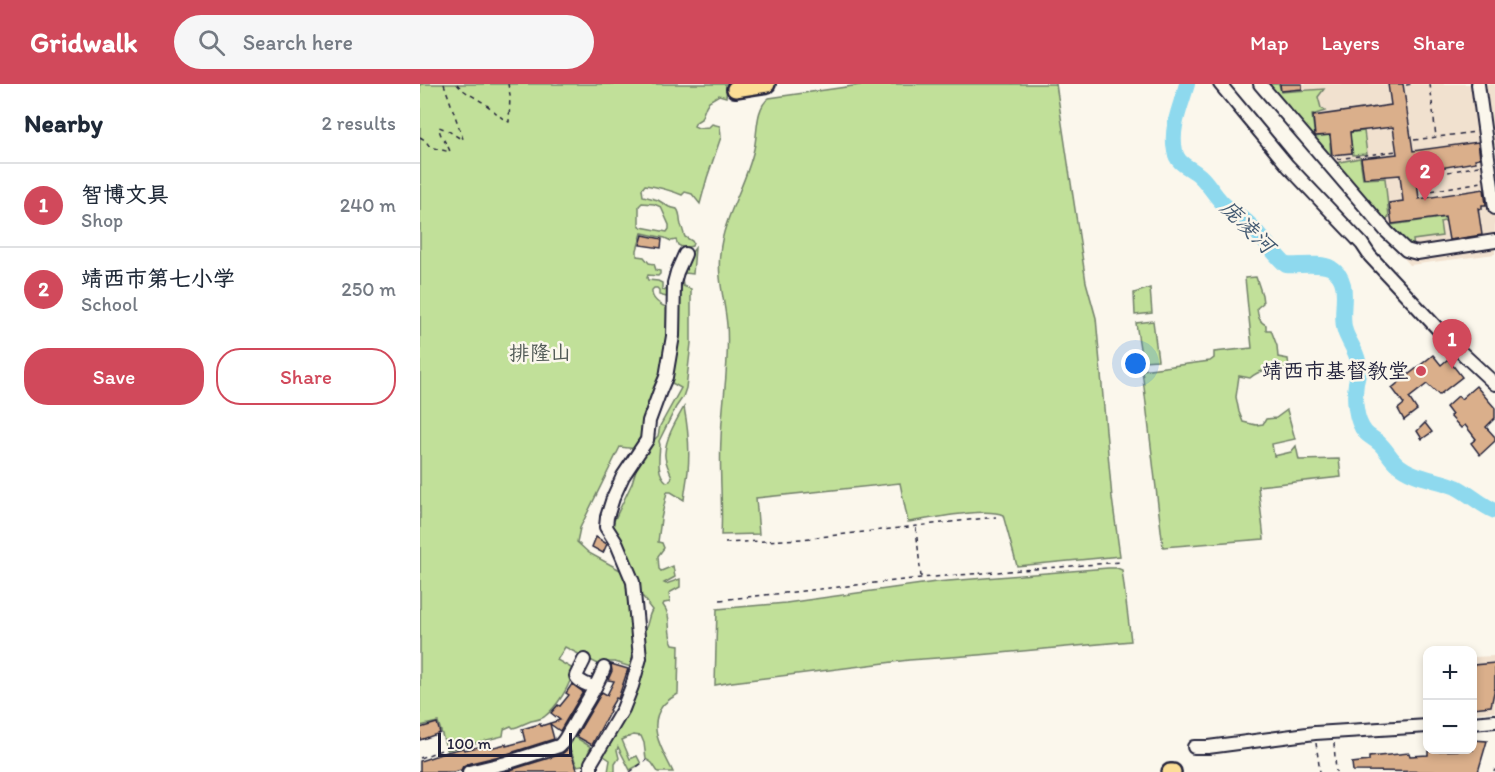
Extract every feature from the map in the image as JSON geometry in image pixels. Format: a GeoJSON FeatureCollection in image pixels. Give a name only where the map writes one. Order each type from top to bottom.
{"type":"FeatureCollection","features":[{"type":"Feature","properties":{"kind":"main road"},"geometry":{"type":"LineString","coordinates":[[735,89],[767,84]]}},
{"type":"Feature","properties":{"kind":"street"},"geometry":{"type":"LineString","coordinates":[[1220,84],[1302,182],[1362,244],[1370,256],[1439,330],[1495,384]]}},
{"type":"Feature","properties":{"kind":"street"},"geometry":{"type":"LineString","coordinates":[[1260,84],[1387,232],[1406,250],[1417,253],[1495,241]]}},
{"type":"Feature","properties":{"kind":"street"},"geometry":{"type":"LineString","coordinates":[[1478,84],[1492,172],[1495,208]]}},
{"type":"Feature","properties":{"kind":"street"},"geometry":{"type":"LineString","coordinates":[[591,768],[625,705],[635,678],[639,658],[633,582],[616,543],[606,527],[607,517],[623,476],[647,440],[649,421],[666,377],[673,336],[674,283],[685,254]]}},
{"type":"Feature","properties":{"kind":"street"},"geometry":{"type":"LineString","coordinates":[[584,660],[576,674],[577,679],[596,687]]}},
{"type":"Feature","properties":{"kind":"street"},"geometry":{"type":"LineString","coordinates":[[469,772],[559,746],[565,740],[596,687],[604,668]]}},
{"type":"Feature","properties":{"kind":"street"},"geometry":{"type":"LineString","coordinates":[[1477,723],[1495,722]]}},
{"type":"Feature","properties":{"kind":"street"},"geometry":{"type":"LineString","coordinates":[[1194,747],[1315,733],[1423,726]]}},
{"type":"Feature","properties":{"kind":"path"},"geometry":{"type":"LineString","coordinates":[[420,136],[430,147],[447,153],[450,150],[442,139],[439,127],[463,139],[444,84]]}},
{"type":"Feature","properties":{"kind":"path"},"geometry":{"type":"LineString","coordinates":[[457,84],[463,91],[487,105],[509,122],[508,84]]}},
{"type":"Feature","properties":{"kind":"path"},"geometry":{"type":"LineString","coordinates":[[1406,85],[1412,84]]}},
{"type":"Feature","properties":{"kind":"path"},"geometry":{"type":"LineString","coordinates":[[1430,84],[1436,137]]}},
{"type":"Feature","properties":{"kind":"path"},"geometry":{"type":"LineString","coordinates":[[1414,140],[1485,130]]}},
{"type":"Feature","properties":{"kind":"path"},"geometry":{"type":"LineString","coordinates":[[1328,162],[1396,151]]}},
{"type":"Feature","properties":{"kind":"path"},"geometry":{"type":"LineString","coordinates":[[1492,172],[1424,192],[1422,177],[1492,172]]}},
{"type":"Feature","properties":{"kind":"path"},"geometry":{"type":"LineString","coordinates":[[725,543],[802,539],[996,517]]}},
{"type":"Feature","properties":{"kind":"path"},"geometry":{"type":"LineString","coordinates":[[915,527],[921,578]]}},
{"type":"Feature","properties":{"kind":"path"},"geometry":{"type":"LineString","coordinates":[[720,600],[921,578],[1122,562]]}},
{"type":"Feature","properties":{"kind":"path"},"geometry":{"type":"LineString","coordinates":[[1334,732],[1336,772]]}},
{"type":"Feature","properties":{"kind":"path"},"geometry":{"type":"LineString","coordinates":[[1315,733],[1320,772]]}},
{"type":"Feature","properties":{"kind":"path"},"geometry":{"type":"LineString","coordinates":[[420,758],[444,749]]}},
{"type":"Feature","properties":{"kind":"path"},"geometry":{"type":"LineString","coordinates":[[630,772],[646,760]]}},
{"type":"Feature","properties":{"kind":"shaded area"},"geometry":{"type":"Polygon","coordinates":[[[1252,84],[1495,84],[1495,254],[1410,265],[1252,84]]]}},
{"type":"Feature","properties":{"kind":"shaded area"},"geometry":{"type":"Polygon","coordinates":[[[1495,656],[1495,712],[1477,713],[1477,657],[1495,656]]]}},
{"type":"Feature","properties":{"kind":"green space","name":"排隆山"},"geometry":{"type":"Polygon","coordinates":[[[420,84],[727,84],[726,97],[719,95],[709,101],[701,119],[694,126],[709,127],[712,124],[720,126],[721,137],[700,204],[692,194],[685,192],[682,195],[645,185],[642,189],[643,196],[677,209],[685,237],[693,243],[692,246],[684,248],[678,245],[676,240],[671,241],[642,233],[637,256],[644,257],[649,263],[654,264],[656,270],[660,271],[658,276],[648,275],[648,280],[662,283],[664,290],[672,285],[670,298],[659,295],[657,288],[652,290],[657,301],[668,308],[672,322],[661,374],[642,424],[642,438],[637,449],[620,447],[580,528],[577,542],[589,553],[627,575],[633,602],[634,668],[615,662],[600,665],[565,647],[557,660],[573,669],[572,675],[558,702],[542,718],[504,729],[503,736],[447,750],[438,722],[420,726],[420,84]],[[642,203],[639,206],[639,224],[641,227],[667,232],[669,225],[661,207],[642,203]]]}},
{"type":"Feature","properties":{"kind":"green space"},"geometry":{"type":"Polygon","coordinates":[[[867,84],[1056,84],[1086,282],[1096,318],[1112,498],[1120,556],[1017,566],[1003,515],[984,512],[908,522],[900,483],[756,498],[759,534],[721,535],[721,451],[728,339],[720,253],[726,227],[751,162],[759,114],[764,102],[769,98],[867,84]]]}},
{"type":"Feature","properties":{"kind":"green space"},"geometry":{"type":"Polygon","coordinates":[[[1263,84],[1279,84],[1281,92],[1324,89],[1318,97],[1321,108],[1325,111],[1312,115],[1315,137],[1364,131],[1367,154],[1353,155],[1351,141],[1330,143],[1331,157],[1328,158],[1263,84]]]}},
{"type":"Feature","properties":{"kind":"green space"},"geometry":{"type":"Polygon","coordinates":[[[1360,158],[1363,179],[1385,178],[1389,217],[1385,224],[1335,163],[1360,158]]]}},
{"type":"Feature","properties":{"kind":"green space"},"geometry":{"type":"Polygon","coordinates":[[[1448,217],[1448,220],[1440,222],[1442,236],[1413,240],[1414,248],[1409,248],[1391,228],[1391,225],[1448,217]]]}},
{"type":"Feature","properties":{"kind":"green space"},"geometry":{"type":"Polygon","coordinates":[[[695,248],[693,274],[685,273],[682,277],[683,286],[691,289],[691,343],[686,388],[659,441],[660,470],[663,479],[667,482],[672,477],[665,459],[667,441],[684,407],[689,455],[684,500],[667,492],[658,542],[662,543],[664,548],[658,556],[659,569],[661,571],[673,566],[675,577],[664,583],[680,579],[680,587],[669,593],[670,602],[663,605],[668,614],[673,644],[679,645],[678,694],[663,705],[656,722],[658,739],[673,772],[658,772],[646,759],[641,736],[633,735],[622,740],[630,759],[637,756],[641,764],[630,770],[618,747],[619,758],[615,764],[615,772],[608,772],[610,760],[601,754],[619,723],[643,632],[652,610],[643,597],[637,597],[620,537],[612,529],[632,483],[640,456],[651,438],[655,439],[658,436],[660,426],[681,388],[672,383],[669,385],[677,286],[695,248]]]}},
{"type":"Feature","properties":{"kind":"green space"},"geometry":{"type":"Polygon","coordinates":[[[1256,277],[1263,303],[1257,308],[1259,318],[1266,325],[1266,330],[1271,330],[1278,357],[1288,359],[1289,368],[1263,371],[1250,378],[1239,376],[1236,397],[1243,422],[1263,424],[1266,419],[1276,418],[1287,410],[1295,439],[1272,444],[1274,456],[1291,452],[1296,446],[1299,460],[1339,459],[1341,477],[1258,486],[1264,539],[1163,547],[1142,370],[1210,361],[1214,358],[1214,352],[1252,348],[1245,278],[1256,277]]]}},
{"type":"Feature","properties":{"kind":"green space"},"geometry":{"type":"Polygon","coordinates":[[[1150,288],[1152,313],[1135,315],[1134,293],[1150,288]]]}},
{"type":"Feature","properties":{"kind":"green space"},"geometry":{"type":"Polygon","coordinates":[[[1153,321],[1158,360],[1142,361],[1136,323],[1153,321]]]}},
{"type":"Feature","properties":{"kind":"green space"},"geometry":{"type":"Polygon","coordinates":[[[1108,568],[1122,570],[1131,641],[909,660],[715,685],[717,609],[786,603],[936,582],[1108,568]]]}},
{"type":"Feature","properties":{"kind":"green space"},"geometry":{"type":"Polygon","coordinates":[[[572,735],[591,747],[587,764],[577,766],[569,746],[572,735]]]}},
{"type":"Feature","properties":{"kind":"building"},"geometry":{"type":"Polygon","coordinates":[[[1280,84],[1302,84],[1302,89],[1281,91],[1280,84]]]}},
{"type":"Feature","properties":{"kind":"building"},"geometry":{"type":"Polygon","coordinates":[[[1388,84],[1403,84],[1413,151],[1478,142],[1480,158],[1475,159],[1476,162],[1416,172],[1419,199],[1484,189],[1486,205],[1482,205],[1482,209],[1478,208],[1482,235],[1449,240],[1445,217],[1392,224],[1389,203],[1403,201],[1400,175],[1364,178],[1361,158],[1397,154],[1393,127],[1350,132],[1352,153],[1332,155],[1330,135],[1315,136],[1313,116],[1391,105],[1388,84]]]}},
{"type":"Feature","properties":{"kind":"building"},"geometry":{"type":"Polygon","coordinates":[[[643,235],[662,239],[661,248],[640,245],[643,235]]]}},
{"type":"Feature","properties":{"kind":"building"},"geometry":{"type":"Polygon","coordinates":[[[1433,355],[1441,365],[1448,359],[1462,377],[1439,395],[1427,384],[1409,398],[1417,410],[1404,420],[1398,409],[1404,404],[1392,388],[1433,355]]]}},
{"type":"Feature","properties":{"kind":"building"},"geometry":{"type":"Polygon","coordinates":[[[1476,386],[1495,408],[1495,418],[1486,427],[1495,437],[1495,441],[1480,455],[1471,443],[1476,439],[1465,425],[1461,428],[1450,416],[1452,415],[1446,407],[1458,396],[1461,399],[1476,386]]]}},
{"type":"Feature","properties":{"kind":"building"},"geometry":{"type":"Polygon","coordinates":[[[1425,423],[1432,432],[1422,439],[1417,431],[1425,423]]]}},
{"type":"Feature","properties":{"kind":"building"},"geometry":{"type":"Polygon","coordinates":[[[596,537],[607,544],[603,553],[592,547],[596,537]]]}},
{"type":"Feature","properties":{"kind":"building"},"geometry":{"type":"Polygon","coordinates":[[[1495,663],[1495,688],[1491,706],[1477,708],[1477,665],[1495,663]]]}},
{"type":"Feature","properties":{"kind":"building"},"geometry":{"type":"Polygon","coordinates":[[[611,664],[628,669],[618,699],[616,698],[609,710],[592,745],[576,736],[602,692],[607,695],[614,681],[608,680],[612,671],[611,664]]]}},
{"type":"Feature","properties":{"kind":"building"},"geometry":{"type":"Polygon","coordinates":[[[572,684],[583,692],[560,731],[550,724],[554,739],[467,764],[461,770],[453,772],[420,772],[420,761],[447,752],[488,745],[490,748],[506,744],[506,746],[525,741],[522,729],[560,720],[551,713],[569,695],[566,693],[572,684]]]}},
{"type":"Feature","properties":{"kind":"building"},"geometry":{"type":"Polygon","coordinates":[[[437,723],[440,733],[420,740],[420,728],[437,723]]]}},
{"type":"Feature","properties":{"kind":"building"},"geometry":{"type":"Polygon","coordinates":[[[1477,740],[1487,741],[1478,772],[1353,771],[1352,763],[1369,761],[1369,757],[1409,753],[1410,756],[1477,754],[1477,740]]]}},
{"type":"Feature","properties":{"kind":"building"},"geometry":{"type":"Polygon","coordinates":[[[569,748],[578,772],[504,772],[562,754],[569,748]]]}},
{"type":"Feature","properties":{"kind":"waterway","name":"庞凌河"},"geometry":{"type":"LineString","coordinates":[[1187,84],[1174,134],[1178,160],[1200,176],[1223,204],[1249,224],[1286,265],[1327,266],[1338,274],[1342,281],[1344,289],[1343,323],[1359,364],[1355,389],[1356,409],[1365,432],[1381,445],[1403,469],[1456,487],[1495,511]]}},
{"type":"Feature","properties":{"kind":"place","name":"靖西市第七小学"},"geometry":{"type":"Point","coordinates":[1425,201]}},
{"type":"Feature","properties":{"kind":"place","name":"智博文具"},"geometry":{"type":"Point","coordinates":[1452,369]}},
{"type":"Feature","properties":{"kind":"place","name":"靖西市基督教堂"},"geometry":{"type":"Point","coordinates":[1421,371]}}]}
